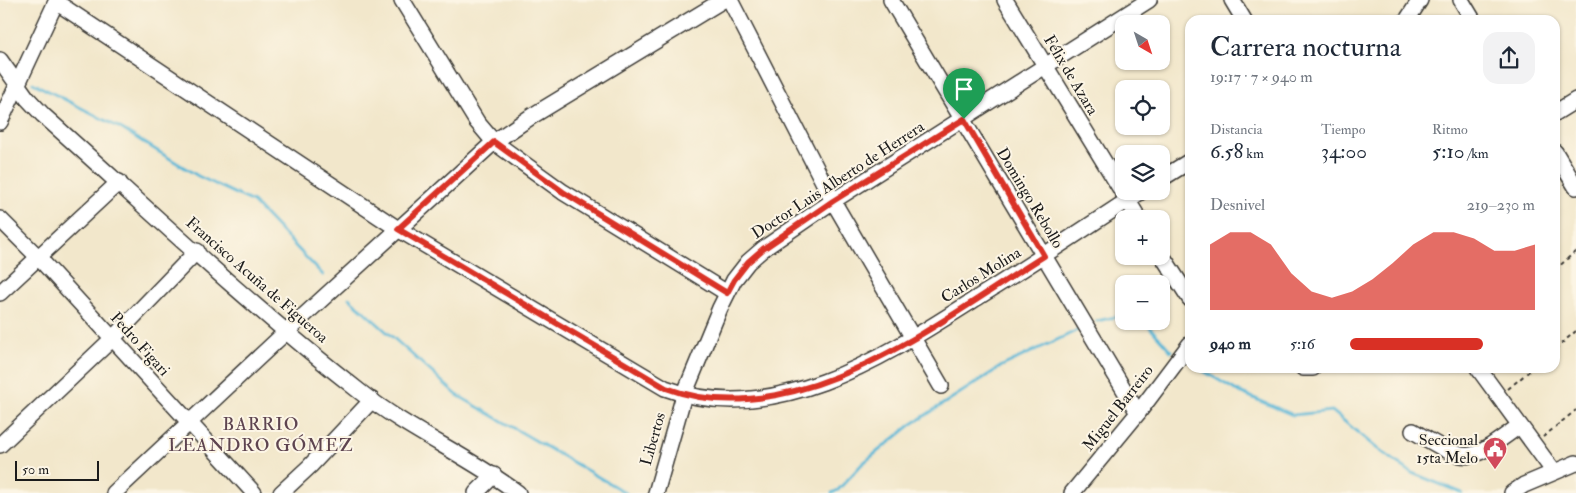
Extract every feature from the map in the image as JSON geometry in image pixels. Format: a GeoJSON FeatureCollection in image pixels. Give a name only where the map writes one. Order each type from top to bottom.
{"type":"FeatureCollection","features":[{"type":"Feature","properties":{"kind":"street"},"geometry":{"type":"LineString","coordinates":[[402,0],[476,122],[494,142],[563,192],[727,293]]}},
{"type":"Feature","properties":{"kind":"street"},"geometry":{"type":"LineString","coordinates":[[114,493],[190,424],[287,331],[494,142],[532,116],[723,0]]}},
{"type":"Feature","properties":{"kind":"street"},"geometry":{"type":"LineString","coordinates":[[730,0],[833,201],[941,386]]}},
{"type":"Feature","properties":{"kind":"street","name":"Domingo Rebollo"},"geometry":{"type":"LineString","coordinates":[[892,0],[1138,413]]}},
{"type":"Feature","properties":{"kind":"street","name":"Félix de Azara"},"geometry":{"type":"LineString","coordinates":[[1005,0],[1134,210]]}},
{"type":"Feature","properties":{"kind":"street","name":"Doctor Luis Alberto de Herrera"},"geometry":{"type":"LineString","coordinates":[[684,395],[734,280],[748,262],[763,249],[833,201],[1046,68],[1149,0]]}},
{"type":"Feature","properties":{"kind":"street"},"geometry":{"type":"LineString","coordinates":[[1232,0],[1241,15]]}},
{"type":"Feature","properties":{"kind":"street"},"geometry":{"type":"LineString","coordinates":[[1411,15],[1420,0]]}},
{"type":"Feature","properties":{"kind":"street"},"geometry":{"type":"LineString","coordinates":[[1461,0],[1470,15]]}},
{"type":"Feature","properties":{"kind":"street"},"geometry":{"type":"LineString","coordinates":[[0,122],[56,1]]}},
{"type":"Feature","properties":{"kind":"street","name":"Carlos Molina"},"geometry":{"type":"LineString","coordinates":[[56,1],[398,229],[666,388],[684,395],[735,400],[766,397],[846,374],[875,361],[914,339],[1128,201]]}},
{"type":"Feature","properties":{"kind":"street","name":"Francisco Acuña de Figueroa"},"geometry":{"type":"LineString","coordinates":[[0,60],[17,86],[44,115],[287,331],[372,400],[494,475],[518,493]]}},
{"type":"Feature","properties":{"kind":"street"},"geometry":{"type":"LineString","coordinates":[[1560,110],[1576,100]]}},
{"type":"Feature","properties":{"kind":"street"},"geometry":{"type":"LineString","coordinates":[[1560,160],[1576,187]]}},
{"type":"Feature","properties":{"kind":"street"},"geometry":{"type":"LineString","coordinates":[[1170,173],[1185,164]]}},
{"type":"Feature","properties":{"kind":"street"},"geometry":{"type":"LineString","coordinates":[[0,293],[119,182]]}},
{"type":"Feature","properties":{"kind":"street","name":"Pedro Figari"},"geometry":{"type":"LineString","coordinates":[[0,220],[38,257],[254,493]]}},
{"type":"Feature","properties":{"kind":"street"},"geometry":{"type":"LineString","coordinates":[[0,444],[112,338],[197,251]]}},
{"type":"Feature","properties":{"kind":"street"},"geometry":{"type":"LineString","coordinates":[[1168,265],[1185,291]]}},
{"type":"Feature","properties":{"kind":"street","name":"Miguel Barreiro"},"geometry":{"type":"LineString","coordinates":[[1072,493],[1138,413],[1185,351]]}},
{"type":"Feature","properties":{"kind":"street"},"geometry":{"type":"LineString","coordinates":[[1482,373],[1533,446],[1554,472]]}},
{"type":"Feature","properties":{"kind":"street","name":"Libertos"},"geometry":{"type":"LineString","coordinates":[[656,493],[684,395]]}},
{"type":"Feature","properties":{"kind":"street"},"geometry":{"type":"LineString","coordinates":[[281,493],[310,466],[372,400]]}},
{"type":"Feature","properties":{"kind":"street"},"geometry":{"type":"LineString","coordinates":[[1413,432],[1452,454],[1472,456],[1481,454],[1519,426]]}},
{"type":"Feature","properties":{"kind":"street"},"geometry":{"type":"LineString","coordinates":[[1512,493],[1576,463]]}},
{"type":"Feature","properties":{"kind":"street"},"geometry":{"type":"LineString","coordinates":[[476,493],[494,475]]}},
{"type":"Feature","properties":{"kind":"path"},"geometry":{"type":"LineString","coordinates":[[1560,265],[1576,251]]}},
{"type":"Feature","properties":{"kind":"path"},"geometry":{"type":"LineString","coordinates":[[1560,345],[1576,331]]}},
{"type":"Feature","properties":{"kind":"path"},"geometry":{"type":"LineString","coordinates":[[1499,397],[1527,373]]}},
{"type":"Feature","properties":{"kind":"path"},"geometry":{"type":"LineString","coordinates":[[1533,446],[1576,410]]}},
{"type":"Feature","properties":{"kind":"waterway"},"geometry":{"type":"LineString","coordinates":[[33,83],[122,129],[198,176],[253,202],[323,275]]}},
{"type":"Feature","properties":{"kind":"waterway"},"geometry":{"type":"LineString","coordinates":[[349,298],[457,395],[626,493]]}},
{"type":"Feature","properties":{"kind":"waterway"},"geometry":{"type":"LineString","coordinates":[[1097,321],[1115,317]]}},
{"type":"Feature","properties":{"kind":"waterway"},"geometry":{"type":"LineString","coordinates":[[832,493],[838,490],[862,464],[912,424],[1002,366],[1078,330]]}},
{"type":"Feature","properties":{"kind":"waterway"},"geometry":{"type":"LineString","coordinates":[[1152,330],[1171,351]]}},
{"type":"Feature","properties":{"kind":"waterway"},"geometry":{"type":"LineString","coordinates":[[1207,373],[1237,391],[1293,415],[1332,411],[1375,447],[1412,473],[1462,493]]}},
{"type":"Feature","properties":{"kind":"place","name":"Seccional 15ta Melo"},"geometry":{"type":"Point","coordinates":[1495,470]}},
{"type":"Feature","properties":{"kind":"district","name":"BARRIO LEANDRO GÓMEZ"},"geometry":{"type":"Point","coordinates":[261,434]}},
{"type":"Feature","properties":{"kind":"route"},"geometry":{"type":"LineString","coordinates":[[964,119],[1044,256],[914,339],[875,361],[846,374],[816,384],[766,397],[735,400],[684,395],[666,388],[398,229],[494,142],[563,192],[727,293],[748,262],[763,249],[833,201],[964,119]]}}]}
